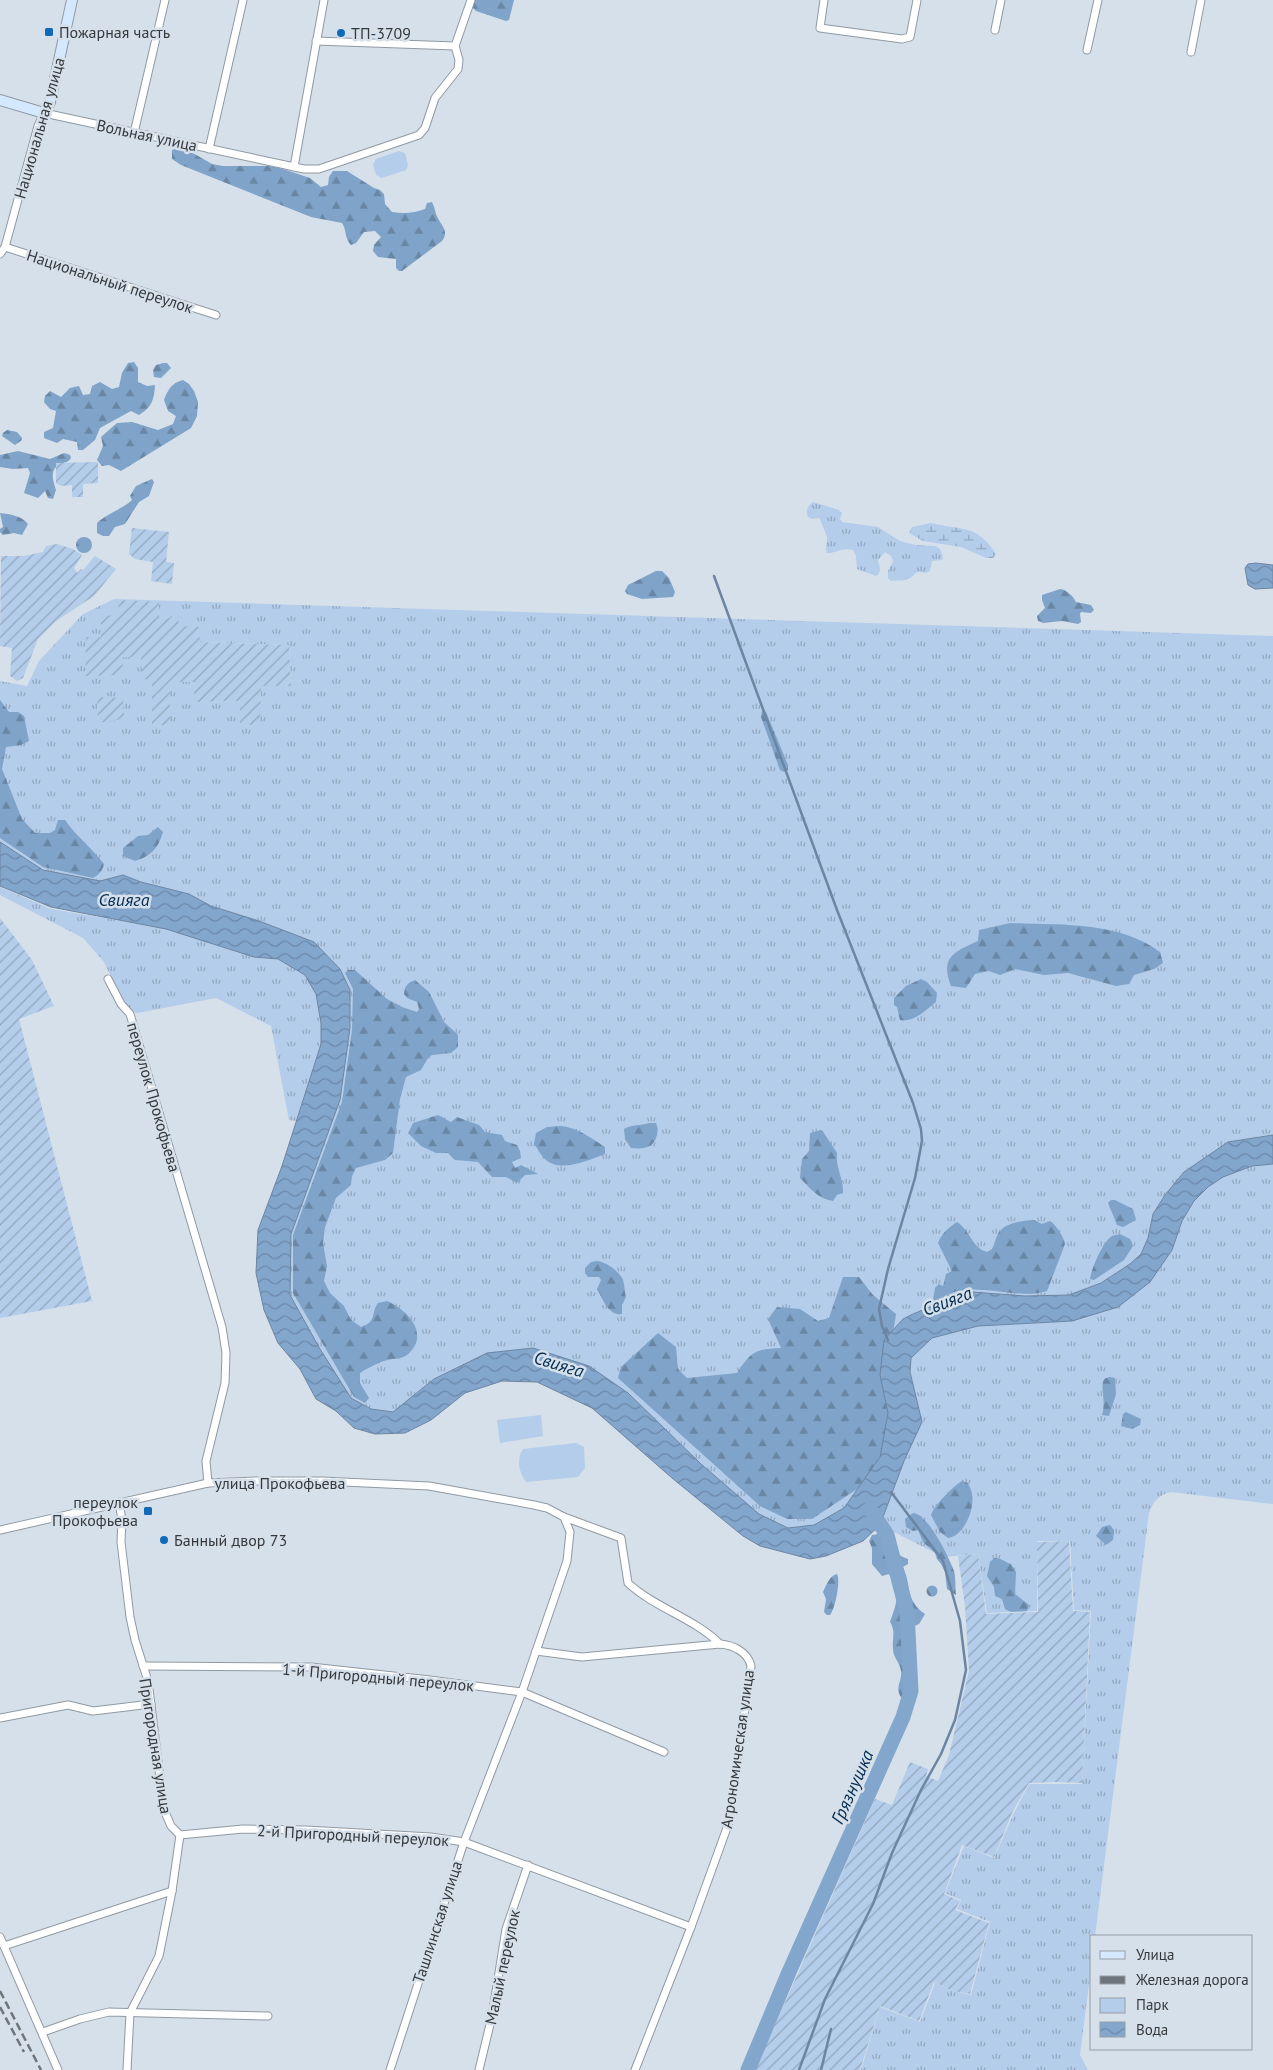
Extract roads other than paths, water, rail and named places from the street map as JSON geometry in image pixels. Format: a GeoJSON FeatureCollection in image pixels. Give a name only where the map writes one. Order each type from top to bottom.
{"type":"FeatureCollection","features":[{"type":"Feature","properties":{"kind":"street","name":"Национальная улица"},"geometry":{"type":"LineString","coordinates":[[2,251],[38,126],[50,102],[72,0]]}},
{"type":"Feature","properties":{"kind":"street"},"geometry":{"type":"LineString","coordinates":[[134,133],[165,0]]}},
{"type":"Feature","properties":{"kind":"street"},"geometry":{"type":"LineString","coordinates":[[209,149],[244,0]]}},
{"type":"Feature","properties":{"kind":"street"},"geometry":{"type":"LineString","coordinates":[[294,167],[324,0]]}},
{"type":"Feature","properties":{"kind":"street"},"geometry":{"type":"LineString","coordinates":[[316,42],[454,46],[471,0]]}},
{"type":"Feature","properties":{"kind":"street"},"geometry":{"type":"LineString","coordinates":[[824,0],[820,28],[894,38],[910,38],[917,0]]}},
{"type":"Feature","properties":{"kind":"street"},"geometry":{"type":"LineString","coordinates":[[996,30],[1001,0]]}},
{"type":"Feature","properties":{"kind":"street"},"geometry":{"type":"LineString","coordinates":[[1087,50],[1098,0]]}},
{"type":"Feature","properties":{"kind":"street"},"geometry":{"type":"LineString","coordinates":[[1191,52],[1201,0]]}},
{"type":"Feature","properties":{"kind":"street","name":"Вольная улица"},"geometry":{"type":"LineString","coordinates":[[0,100],[44,113],[304,170],[319,169],[419,135],[425,128],[435,98],[458,69],[459,60],[454,46]]}},
{"type":"Feature","properties":{"kind":"street","name":"Национальный переулок"},"geometry":{"type":"LineString","coordinates":[[2,251],[216,315]]}},
{"type":"Feature","properties":{"kind":"street","name":"переулок Прокофьева"},"geometry":{"type":"LineString","coordinates":[[108,979],[121,1004],[130,1014],[222,1326],[226,1353],[224,1383],[206,1461],[208,1483]]}},
{"type":"Feature","properties":{"kind":"street","name":"улица Прокофьева"},"geometry":{"type":"LineString","coordinates":[[0,1530],[208,1483],[256,1481],[322,1481],[429,1486],[534,1505],[547,1508],[564,1517]]}},
{"type":"Feature","properties":{"kind":"street","name":"Пригородная улица"},"geometry":{"type":"LineString","coordinates":[[119,1502],[122,1520],[121,1542],[130,1617],[148,1681],[164,1810],[171,1826],[180,1835],[172,1891],[158,1956],[130,2013],[127,2070]]}},
{"type":"Feature","properties":{"kind":"street"},"geometry":{"type":"LineString","coordinates":[[564,1517],[621,1538],[628,1584],[640,1594],[709,1633],[720,1644]]}},
{"type":"Feature","properties":{"kind":"street","name":"Ташлинская улица"},"geometry":{"type":"LineString","coordinates":[[390,2070],[464,1842],[522,1692],[567,1560],[570,1532],[564,1517]]}},
{"type":"Feature","properties":{"kind":"street","name":"Агрономическая улица"},"geometry":{"type":"LineString","coordinates":[[536,1651],[582,1657],[720,1644],[738,1648],[750,1660],[751,1666],[728,1825],[691,1927],[635,2070]]}},
{"type":"Feature","properties":{"kind":"street","name":"1-й Пригородный переулок"},"geometry":{"type":"LineString","coordinates":[[143,1666],[311,1667],[522,1692]]}},
{"type":"Feature","properties":{"kind":"street"},"geometry":{"type":"LineString","coordinates":[[522,1692],[664,1752]]}},
{"type":"Feature","properties":{"kind":"street"},"geometry":{"type":"LineString","coordinates":[[0,1718],[68,1705],[93,1711],[151,1704]]}},
{"type":"Feature","properties":{"kind":"street","name":"2-й Пригородный переулок"},"geometry":{"type":"LineString","coordinates":[[180,1835],[243,1829],[306,1830],[431,1837],[464,1842],[691,1927]]}},
{"type":"Feature","properties":{"kind":"street","name":"Малый переулок"},"geometry":{"type":"LineString","coordinates":[[479,2070],[492,2016],[506,1929],[528,1865]]}},
{"type":"Feature","properties":{"kind":"street"},"geometry":{"type":"LineString","coordinates":[[4,1946],[172,1891]]}},
{"type":"Feature","properties":{"kind":"street"},"geometry":{"type":"LineString","coordinates":[[0,1936],[58,2070]]}},
{"type":"Feature","properties":{"kind":"street"},"geometry":{"type":"LineString","coordinates":[[42,2032],[80,2019],[109,2012],[268,2016]]}},
{"type":"Feature","properties":{"kind":"water"},"geometry":{"type":"Polygon","coordinates":[[[1248,564],[1273,565],[1273,588],[1255,589],[1248,585],[1245,568],[1248,564]]]}},
{"type":"Feature","properties":{"kind":"water","name":"Свияга"},"geometry":{"type":"Polygon","coordinates":[[[0,842],[43,870],[100,881],[123,875],[141,882],[189,894],[211,906],[259,921],[314,942],[340,969],[350,990],[350,1028],[340,1100],[291,1234],[290,1295],[320,1349],[351,1398],[371,1409],[393,1412],[434,1379],[487,1353],[533,1348],[589,1366],[628,1393],[701,1464],[759,1514],[788,1528],[814,1525],[844,1508],[880,1457],[888,1413],[880,1375],[884,1340],[903,1319],[935,1305],[943,1298],[952,1294],[972,1292],[1025,1296],[1069,1295],[1101,1283],[1130,1264],[1141,1254],[1148,1238],[1153,1214],[1165,1195],[1184,1172],[1228,1142],[1273,1135],[1273,1164],[1252,1166],[1223,1177],[1208,1187],[1194,1201],[1182,1221],[1172,1250],[1150,1282],[1118,1307],[1072,1321],[978,1326],[932,1338],[911,1358],[910,1372],[922,1422],[904,1461],[880,1525],[863,1541],[826,1556],[810,1559],[760,1546],[743,1536],[672,1478],[592,1408],[537,1382],[502,1381],[465,1393],[431,1420],[405,1433],[375,1434],[354,1428],[336,1411],[316,1399],[300,1369],[278,1343],[264,1310],[256,1273],[258,1230],[282,1166],[321,1044],[321,1023],[316,994],[305,975],[278,959],[254,957],[166,929],[51,907],[0,886],[0,842]]]}},
{"type":"Feature","properties":{"kind":"waterway"},"geometry":{"type":"LineString","coordinates":[[714,576],[837,910],[913,1103],[921,1129],[922,1141],[915,1178],[888,1269],[879,1309],[882,1326],[888,1340]]}},
{"type":"Feature","properties":{"kind":"waterway"},"geometry":{"type":"LineString","coordinates":[[799,2070],[825,1999],[873,1904],[892,1853],[921,1790],[941,1754],[955,1720],[966,1670],[960,1621],[943,1561],[891,1492]]}},
{"type":"Feature","properties":{"kind":"waterway","name":"Грязнушка"},"geometry":{"type":"LineString","coordinates":[[748,2070],[789,1972],[903,1717],[911,1691],[907,1612],[887,1535],[870,1509]]}},
{"type":"Feature","properties":{"kind":"waterway"},"geometry":{"type":"LineString","coordinates":[[821,2070],[831,2029]]}},
{"type":"Feature","properties":{"kind":"railway"},"geometry":{"type":"LineString","coordinates":[[0,1991],[41,2070]]}},
{"type":"Feature","properties":{"kind":"railway"},"geometry":{"type":"LineString","coordinates":[[0,2007],[24,2052]]}},
{"type":"Feature","properties":{"kind":"place","name":"Пожарная часть"},"geometry":{"type":"Point","coordinates":[49,32]}},
{"type":"Feature","properties":{"kind":"place","name":"ТП-3709"},"geometry":{"type":"Point","coordinates":[341,33]}},
{"type":"Feature","properties":{"kind":"place","name":"переулок Прокофьева"},"geometry":{"type":"Point","coordinates":[148,1511]}},
{"type":"Feature","properties":{"kind":"place","name":"Банный двор 73"},"geometry":{"type":"Point","coordinates":[164,1540]}}]}
